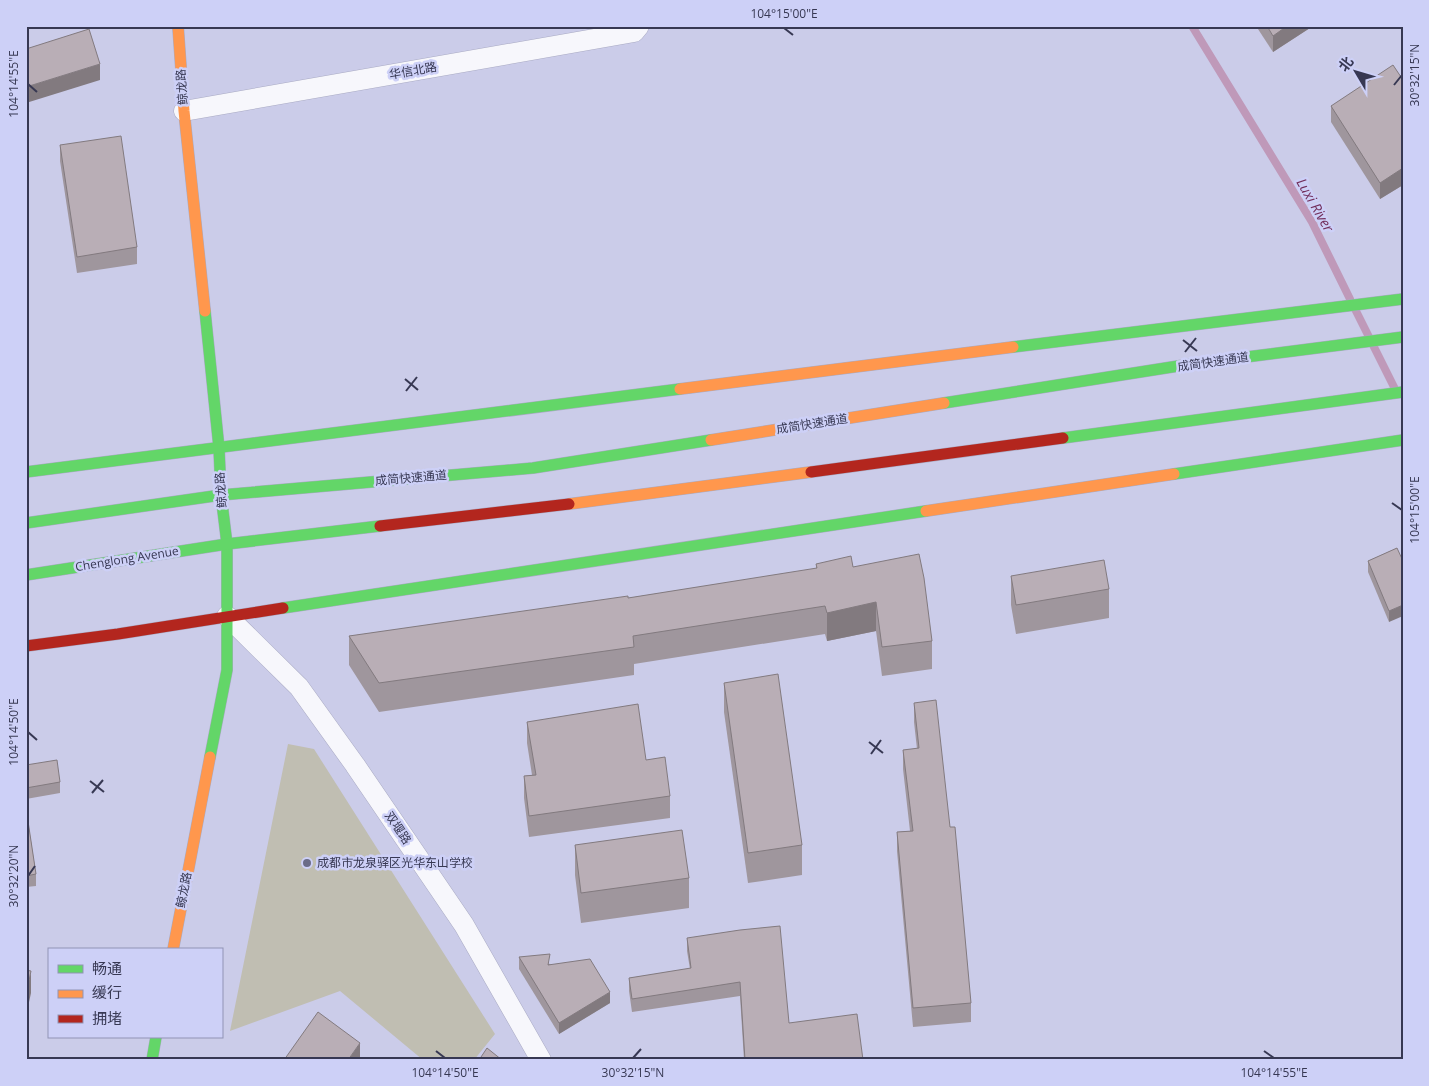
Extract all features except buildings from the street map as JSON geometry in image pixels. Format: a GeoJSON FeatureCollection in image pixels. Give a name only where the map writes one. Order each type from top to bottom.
{"type":"FeatureCollection","features":[{"type":"Feature","properties":{"kind":"main road","name":"鲸龙路"},"geometry":{"type":"LineString","coordinates":[[173,948],[227,670],[227,544],[221,496],[219,448],[184,111],[178,26]]}},
{"type":"Feature","properties":{"kind":"main road"},"geometry":{"type":"LineString","coordinates":[[26,472],[1400,299]]}},
{"type":"Feature","properties":{"kind":"main road","name":"成简快速通道"},"geometry":{"type":"LineString","coordinates":[[221,496],[533,468],[1191,364],[1403,337]]}},
{"type":"Feature","properties":{"kind":"main road"},"geometry":{"type":"LineString","coordinates":[[227,544],[547,507],[1403,392]]}},
{"type":"Feature","properties":{"kind":"main road"},"geometry":{"type":"LineString","coordinates":[[26,646],[118,634],[227,616],[1403,440]]}},
{"type":"Feature","properties":{"kind":"main road"},"geometry":{"type":"LineString","coordinates":[[26,523],[221,496]]}},
{"type":"Feature","properties":{"kind":"main road","name":"Chenglong Avenue"},"geometry":{"type":"LineString","coordinates":[[26,574],[227,544]]}},
{"type":"Feature","properties":{"kind":"main road"},"geometry":{"type":"LineString","coordinates":[[152,1060],[156,1038]]}},
{"type":"Feature","properties":{"kind":"street","name":"华信北路"},"geometry":{"type":"LineString","coordinates":[[184,111],[634,32],[639,26]]}},
{"type":"Feature","properties":{"kind":"street","name":"双堰路"},"geometry":{"type":"LineString","coordinates":[[227,616],[299,687],[355,765],[464,925],[541,1060]]}},
{"type":"Feature","properties":{"kind":"shaded area","name":"成都市龙泉驿区光华东山学校"},"geometry":{"type":"Polygon","coordinates":[[[288,744],[314,749],[495,1034],[474,1060],[423,1060],[340,991],[230,1031],[288,744]]]}},
{"type":"Feature","properties":{"kind":"waterway","name":"Luxi River"},"geometry":{"type":"LineString","coordinates":[[1192,26],[1312,222],[1350,299]]}},
{"type":"Feature","properties":{"kind":"waterway","name":"Luxi River"},"geometry":{"type":"LineString","coordinates":[[1355,309],[1395,389]]}},
{"type":"Feature","properties":{"kind":"traffic: fast"},"geometry":{"type":"LineString","coordinates":[[1013,347],[1403,299]]}},
{"type":"Feature","properties":{"kind":"traffic: fast"},"geometry":{"type":"LineString","coordinates":[[205,311],[227,544],[227,670],[210,757]]}},
{"type":"Feature","properties":{"kind":"traffic: fast"},"geometry":{"type":"LineString","coordinates":[[944,403],[1191,364],[1403,337]]}},
{"type":"Feature","properties":{"kind":"traffic: fast"},"geometry":{"type":"LineString","coordinates":[[26,472],[680,389]]}},
{"type":"Feature","properties":{"kind":"traffic: fast"},"geometry":{"type":"LineString","coordinates":[[1063,438],[1403,392]]}},
{"type":"Feature","properties":{"kind":"traffic: fast"},"geometry":{"type":"LineString","coordinates":[[26,523],[221,495],[533,468],[711,440]]}},
{"type":"Feature","properties":{"kind":"traffic: fast"},"geometry":{"type":"LineString","coordinates":[[1174,474],[1403,440]]}},
{"type":"Feature","properties":{"kind":"traffic: fast"},"geometry":{"type":"LineString","coordinates":[[283,608],[926,511]]}},
{"type":"Feature","properties":{"kind":"traffic: fast"},"geometry":{"type":"LineString","coordinates":[[26,575],[227,544],[380,526]]}},
{"type":"Feature","properties":{"kind":"traffic: fast"},"geometry":{"type":"LineString","coordinates":[[152,1060],[156,1038]]}},
{"type":"Feature","properties":{"kind":"traffic: slow"},"geometry":{"type":"LineString","coordinates":[[178,26],[184,111],[205,311]]}},
{"type":"Feature","properties":{"kind":"traffic: slow"},"geometry":{"type":"LineString","coordinates":[[680,389],[1013,347]]}},
{"type":"Feature","properties":{"kind":"traffic: slow"},"geometry":{"type":"LineString","coordinates":[[711,440],[944,403]]}},
{"type":"Feature","properties":{"kind":"traffic: slow"},"geometry":{"type":"LineString","coordinates":[[569,504],[811,472]]}},
{"type":"Feature","properties":{"kind":"traffic: slow"},"geometry":{"type":"LineString","coordinates":[[926,511],[1174,474]]}},
{"type":"Feature","properties":{"kind":"traffic: slow"},"geometry":{"type":"LineString","coordinates":[[173,948],[210,757]]}},
{"type":"Feature","properties":{"kind":"traffic: jam"},"geometry":{"type":"LineString","coordinates":[[811,472],[1063,438]]}},
{"type":"Feature","properties":{"kind":"traffic: jam"},"geometry":{"type":"LineString","coordinates":[[380,526],[569,504]]}},
{"type":"Feature","properties":{"kind":"traffic: jam"},"geometry":{"type":"LineString","coordinates":[[26,646],[118,634],[283,608]]}},
{"type":"Feature","properties":{"kind":"place","name":"成都市龙泉驿区光华东山学校"},"geometry":{"type":"Point","coordinates":[307,863]}}]}
